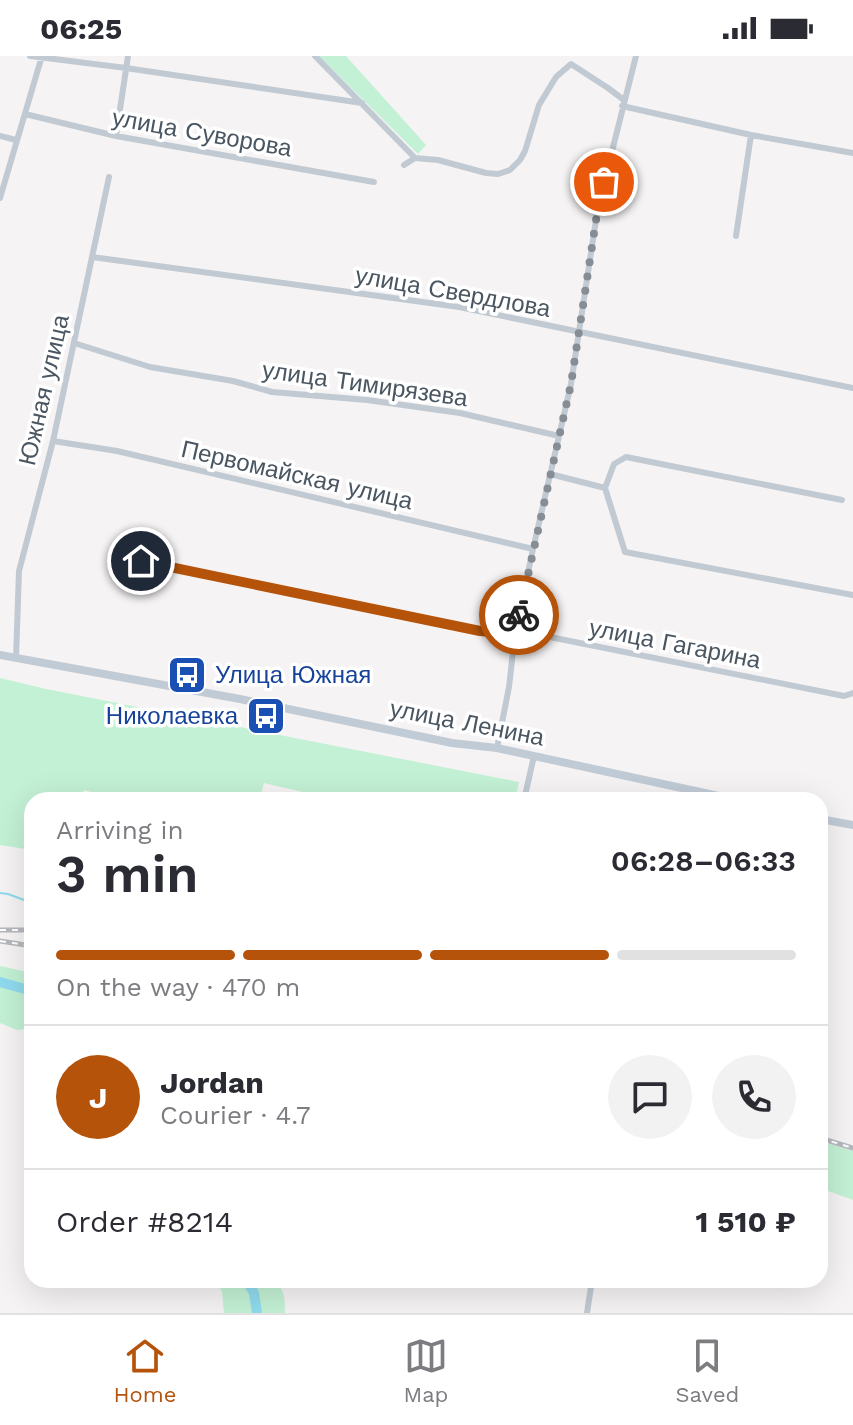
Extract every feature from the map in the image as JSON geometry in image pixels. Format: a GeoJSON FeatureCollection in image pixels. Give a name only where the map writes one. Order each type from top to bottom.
{"type":"FeatureCollection","features":[{"type":"Feature","properties":{"kind":"main road","name":"улица Ленина"},"geometry":{"type":"LineString","coordinates":[[4,656],[240,699],[452,743],[497,748],[700,792]]}},
{"type":"Feature","properties":{"kind":"main road"},"geometry":{"type":"LineString","coordinates":[[828,820],[853,825]]}},
{"type":"Feature","properties":{"kind":"street"},"geometry":{"type":"LineString","coordinates":[[30,56],[362,103]]}},
{"type":"Feature","properties":{"kind":"street"},"geometry":{"type":"LineString","coordinates":[[116,136],[128,56]]}},
{"type":"Feature","properties":{"kind":"street"},"geometry":{"type":"LineString","coordinates":[[315,56],[415,158]]}},
{"type":"Feature","properties":{"kind":"street"},"geometry":{"type":"LineString","coordinates":[[497,748],[515,634],[571,384],[598,207],[636,56]]}},
{"type":"Feature","properties":{"kind":"street"},"geometry":{"type":"LineString","coordinates":[[0,198],[42,57]]}},
{"type":"Feature","properties":{"kind":"street"},"geometry":{"type":"LineString","coordinates":[[404,165],[415,158],[438,160],[486,173],[498,174],[510,170],[525,151],[539,105],[556,77],[571,64],[608,88],[623,103],[751,135],[853,153]]}},
{"type":"Feature","properties":{"kind":"street","name":"улица Суворова"},"geometry":{"type":"LineString","coordinates":[[25,114],[116,136],[374,182]]}},
{"type":"Feature","properties":{"kind":"street"},"geometry":{"type":"LineString","coordinates":[[736,236],[751,135]]}},
{"type":"Feature","properties":{"kind":"street"},"geometry":{"type":"LineString","coordinates":[[0,136],[16,140]]}},
{"type":"Feature","properties":{"kind":"street","name":"Южная улица"},"geometry":{"type":"LineString","coordinates":[[4,656],[19,571],[53,441],[109,177]]}},
{"type":"Feature","properties":{"kind":"street","name":"улица Свердлова"},"geometry":{"type":"LineString","coordinates":[[92,257],[459,307],[853,388]]}},
{"type":"Feature","properties":{"kind":"street","name":"улица Тимирязева"},"geometry":{"type":"LineString","coordinates":[[74,343],[150,367],[233,381],[272,392],[367,400],[460,413],[559,436]]}},
{"type":"Feature","properties":{"kind":"street","name":"Первомайская улица"},"geometry":{"type":"LineString","coordinates":[[53,441],[117,451],[533,549]]}},
{"type":"Feature","properties":{"kind":"street"},"geometry":{"type":"LineString","coordinates":[[842,500],[626,457],[614,464],[605,488],[625,552],[853,595]]}},
{"type":"Feature","properties":{"kind":"street"},"geometry":{"type":"LineString","coordinates":[[550,474],[605,488]]}},
{"type":"Feature","properties":{"kind":"street","name":"улица Гагарина"},"geometry":{"type":"LineString","coordinates":[[112,555],[480,631],[525,632],[844,696],[853,693]]}},
{"type":"Feature","properties":{"kind":"street"},"geometry":{"type":"LineString","coordinates":[[526,792],[534,756]]}},
{"type":"Feature","properties":{"kind":"street"},"geometry":{"type":"LineString","coordinates":[[587,1313],[591,1288]]}},
{"type":"Feature","properties":{"kind":"green space"},"geometry":{"type":"Polygon","coordinates":[[[319,56],[346,56],[426,145],[418,154],[319,56]]]}},
{"type":"Feature","properties":{"kind":"green space"},"geometry":{"type":"Polygon","coordinates":[[[0,678],[519,782],[517,792],[303,792],[264,783],[261,792],[24,792],[24,849],[0,845],[0,678]]]}},
{"type":"Feature","properties":{"kind":"green space"},"geometry":{"type":"Polygon","coordinates":[[[0,966],[24,971],[24,1029],[17,1030],[0,1023],[0,966]]]}},
{"type":"Feature","properties":{"kind":"green space"},"geometry":{"type":"Polygon","coordinates":[[[828,1143],[853,1151],[853,1200],[828,1191],[828,1143]]]}},
{"type":"Feature","properties":{"kind":"green space"},"geometry":{"type":"Polygon","coordinates":[[[220,1288],[280,1288],[284,1295],[285,1313],[224,1313],[220,1288]]]}},
{"type":"Feature","properties":{"kind":"waterway"},"geometry":{"type":"LineString","coordinates":[[0,893],[24,900]]}},
{"type":"Feature","properties":{"kind":"waterway"},"geometry":{"type":"LineString","coordinates":[[0,982],[24,989]]}},
{"type":"Feature","properties":{"kind":"waterway"},"geometry":{"type":"LineString","coordinates":[[251,1288],[257,1313]]}},
{"type":"Feature","properties":{"kind":"railway"},"geometry":{"type":"LineString","coordinates":[[0,930],[24,930]]}},
{"type":"Feature","properties":{"kind":"railway"},"geometry":{"type":"LineString","coordinates":[[0,941],[24,945]]}},
{"type":"Feature","properties":{"kind":"railway"},"geometry":{"type":"LineString","coordinates":[[828,1140],[853,1148]]}},
{"type":"Feature","properties":{"kind":"way so far"},"geometry":{"type":"LineString","coordinates":[[519,615],[571,384],[604,182]]}},
{"type":"Feature","properties":{"kind":"place","name":"Улица Южная"},"geometry":{"type":"Point","coordinates":[187,675]}},
{"type":"Feature","properties":{"kind":"place","name":"Николаевка"},"geometry":{"type":"Point","coordinates":[266,716]}},
{"type":"Feature","properties":{"kind":"route"},"geometry":{"type":"LineString","coordinates":[[141,561],[480,631],[515,634],[519,615]]}}]}
